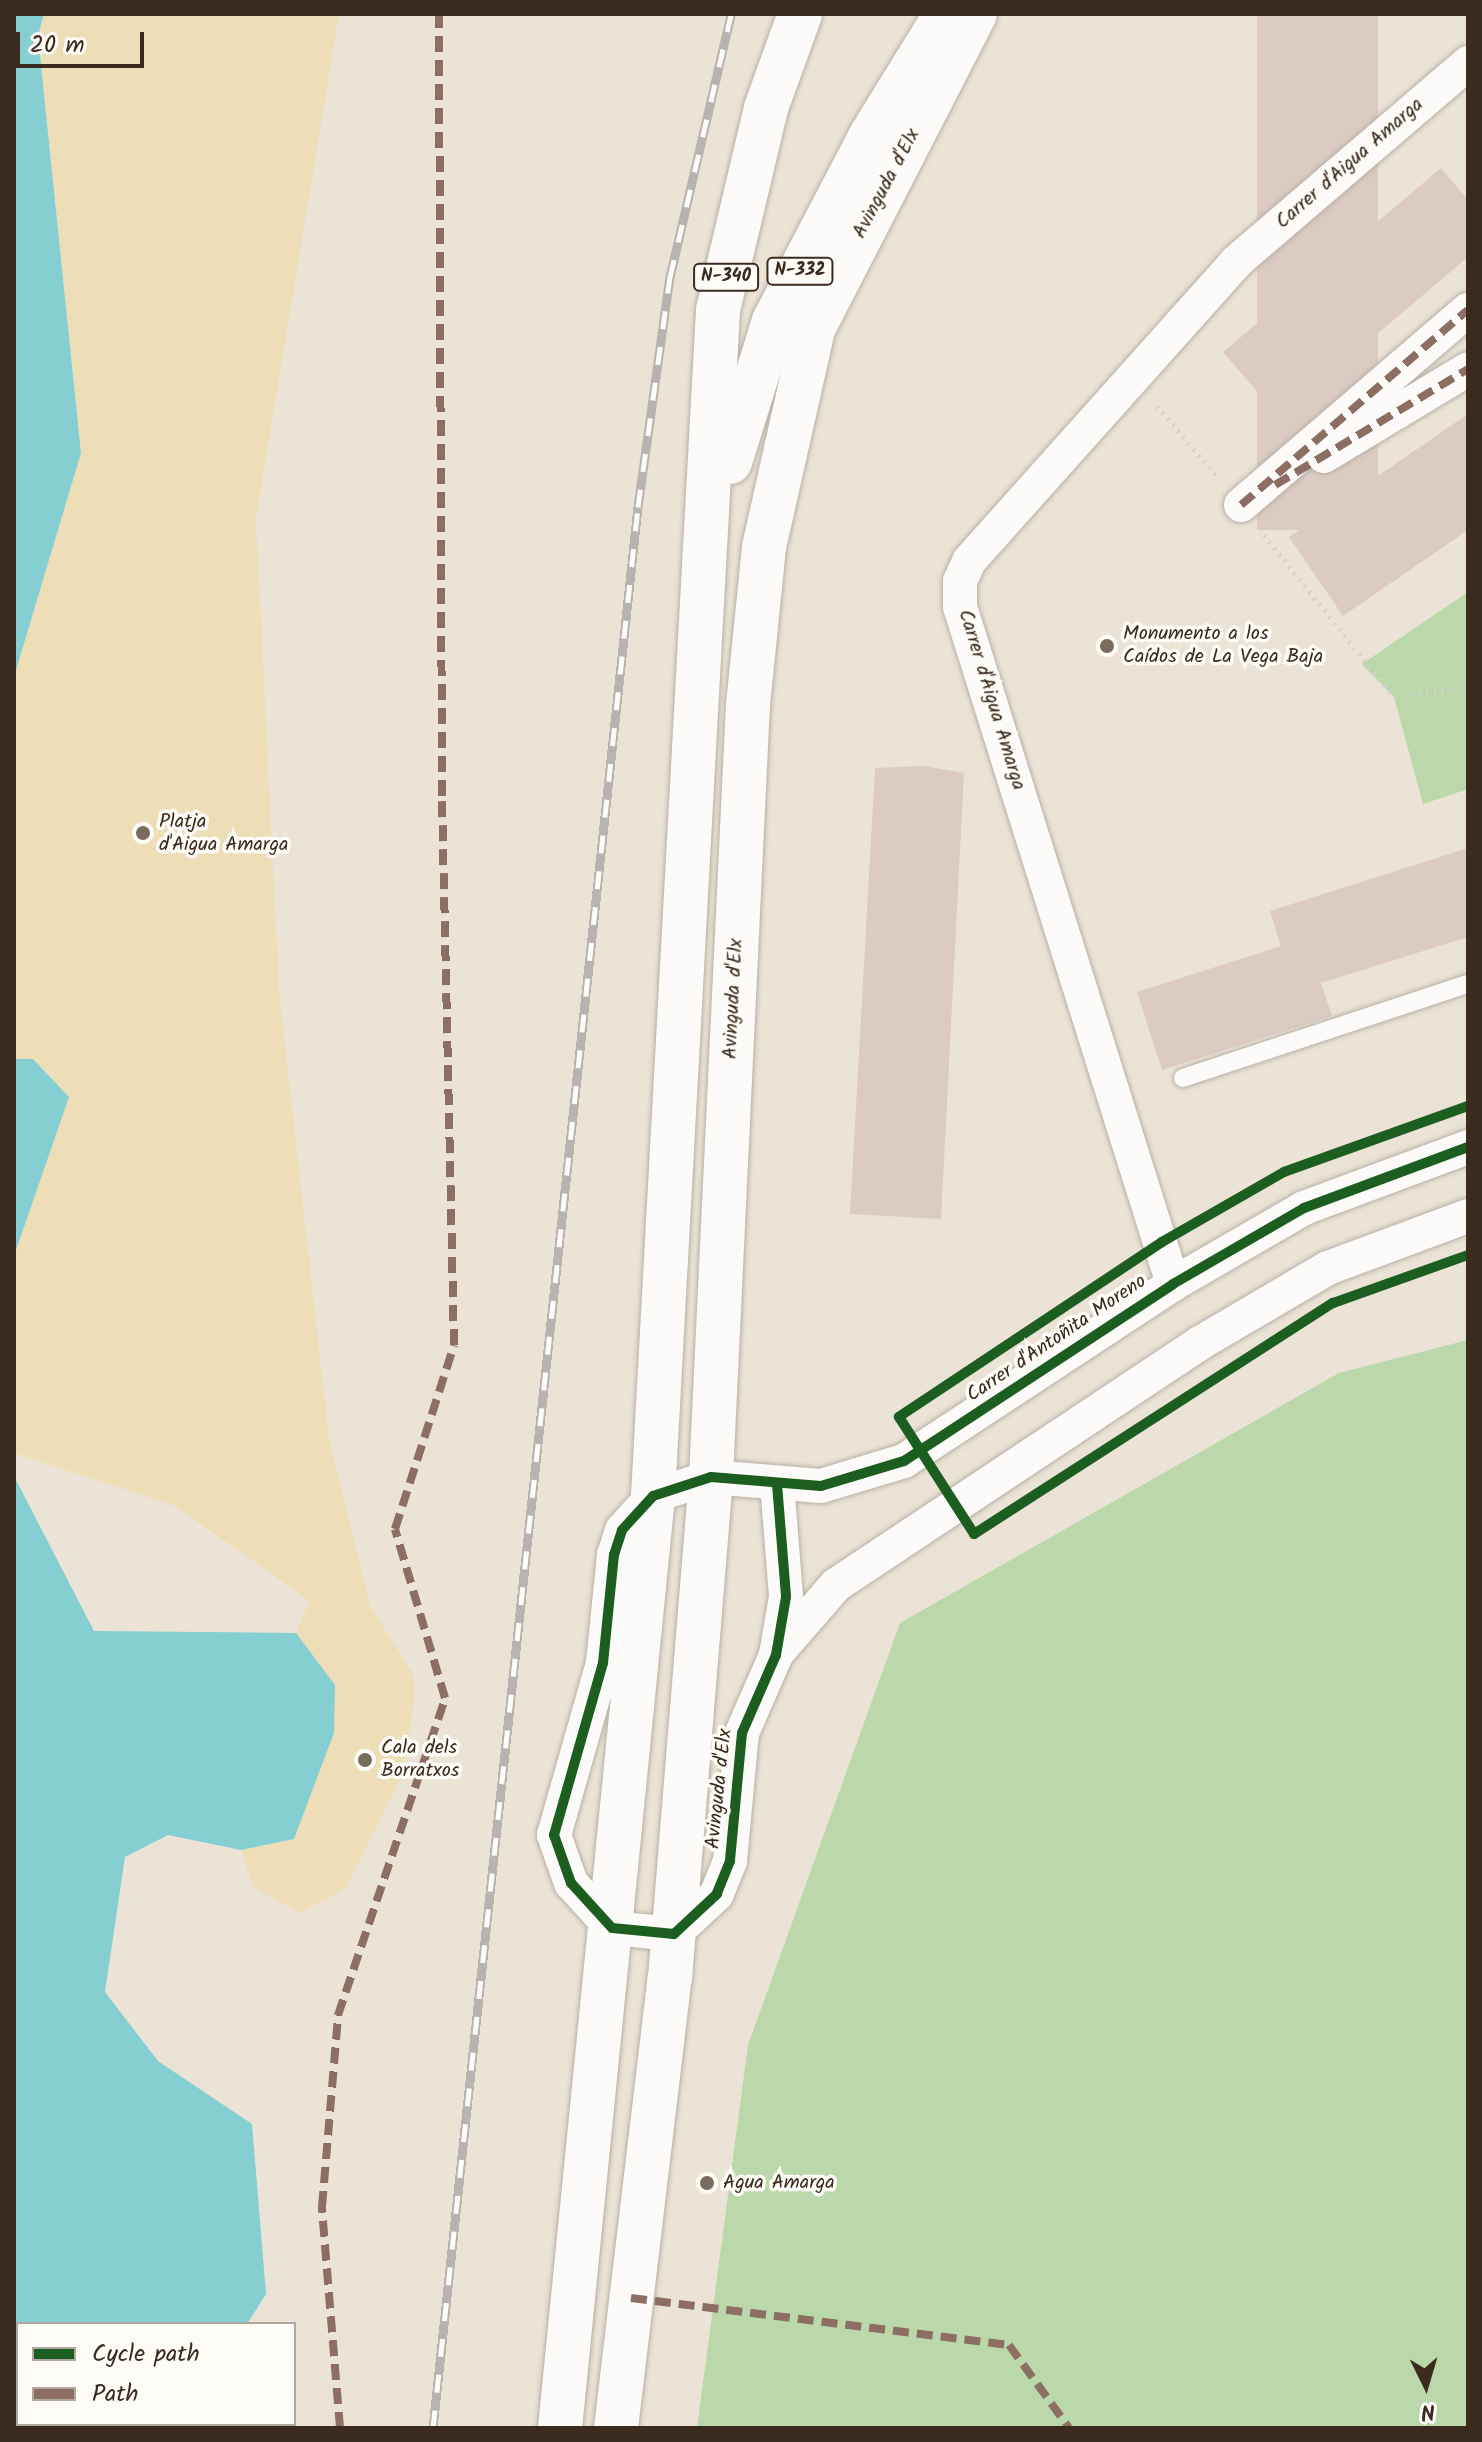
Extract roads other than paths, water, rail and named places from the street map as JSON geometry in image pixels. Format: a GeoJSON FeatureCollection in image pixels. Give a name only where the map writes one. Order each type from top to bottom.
{"type":"FeatureCollection","features":[{"type":"Feature","properties":{"kind":"highway","name":"N-340"},"geometry":{"type":"LineString","coordinates":[[708,550],[718,310],[766,108],[800,14]]}},
{"type":"Feature","properties":{"kind":"highway","name":"N-332"},"geometry":{"type":"LineString","coordinates":[[708,550],[774,321],[870,137],[946,14]]}},
{"type":"Feature","properties":{"kind":"highway"},"geometry":{"type":"LineString","coordinates":[[933,98],[975,14]]}},
{"type":"Feature","properties":{"kind":"highway"},"geometry":{"type":"LineString","coordinates":[[933,98],[996,14]]}},
{"type":"Feature","properties":{"kind":"highway","name":"Avinguda d'Elx"},"geometry":{"type":"LineString","coordinates":[[616,2428],[674,1934],[711,1477],[748,705],[764,547],[813,329],[933,98]]}},
{"type":"Feature","properties":{"kind":"highway"},"geometry":{"type":"LineString","coordinates":[[560,2428],[653,1496],[691,705],[708,550]]}},
{"type":"Feature","properties":{"kind":"street","name":"Carrer d'Aigua Amarga"},"geometry":{"type":"LineString","coordinates":[[1173,1284],[960,607],[960,581],[970,560],[1236,262],[1468,63]]}},
{"type":"Feature","properties":{"kind":"street"},"geometry":{"type":"LineString","coordinates":[[1468,310],[1241,505],[1468,369]]}},
{"type":"Feature","properties":{"kind":"street","name":"Carrer d'Antoñita Moreno"},"geometry":{"type":"LineString","coordinates":[[653,1496],[711,1477],[777,1484],[858,1480],[904,1461],[1173,1284],[1304,1208],[1468,1147]]}},
{"type":"Feature","properties":{"kind":"street"},"geometry":{"type":"LineString","coordinates":[[776,1655],[836,1585],[1200,1343],[1328,1268],[1468,1216]]}},
{"type":"Feature","properties":{"kind":"street","name":"Avinguda d'Elx"},"geometry":{"type":"LineString","coordinates":[[674,1934],[717,1894],[730,1861],[742,1733],[776,1655],[786,1597],[777,1484]]}},
{"type":"Feature","properties":{"kind":"street"},"geometry":{"type":"LineString","coordinates":[[653,1496],[622,1530],[614,1555],[603,1663],[554,1835],[571,1883],[612,1928],[674,1934]]}},
{"type":"Feature","properties":{"kind":"lane"},"geometry":{"type":"LineString","coordinates":[[1183,1078],[1468,984]]}},
{"type":"Feature","properties":{"kind":"water"},"geometry":{"type":"Polygon","coordinates":[[[14,14],[44,14],[38,36],[81,453],[14,677],[14,14]]]}},
{"type":"Feature","properties":{"kind":"water"},"geometry":{"type":"Polygon","coordinates":[[[14,1059],[33,1059],[69,1097],[14,1256],[14,1059]]]}},
{"type":"Feature","properties":{"kind":"water"},"geometry":{"type":"Polygon","coordinates":[[[14,1476],[94,1631],[296,1633],[335,1685],[334,1733],[294,1839],[241,1850],[168,1835],[125,1857],[105,1992],[158,2061],[252,2124],[266,2294],[248,2322],[16,2322],[16,2426],[189,2428],[14,2428],[14,1476]]]}},
{"type":"Feature","properties":{"kind":"railway"},"geometry":{"type":"LineString","coordinates":[[433,2428],[638,507],[670,277],[731,14]]}},
{"type":"Feature","properties":{"kind":"place","name":"Monumento a los Caídos de La Vega Baja"},"geometry":{"type":"Point","coordinates":[1107,646]}},
{"type":"Feature","properties":{"kind":"place","name":"Platja d'Aigua Amarga"},"geometry":{"type":"Point","coordinates":[143,833]}},
{"type":"Feature","properties":{"kind":"place","name":"Cala dels Borratxos"},"geometry":{"type":"Point","coordinates":[365,1760]}},
{"type":"Feature","properties":{"kind":"place","name":"Agua Amarga"},"geometry":{"type":"Point","coordinates":[707,2183]}}]}
